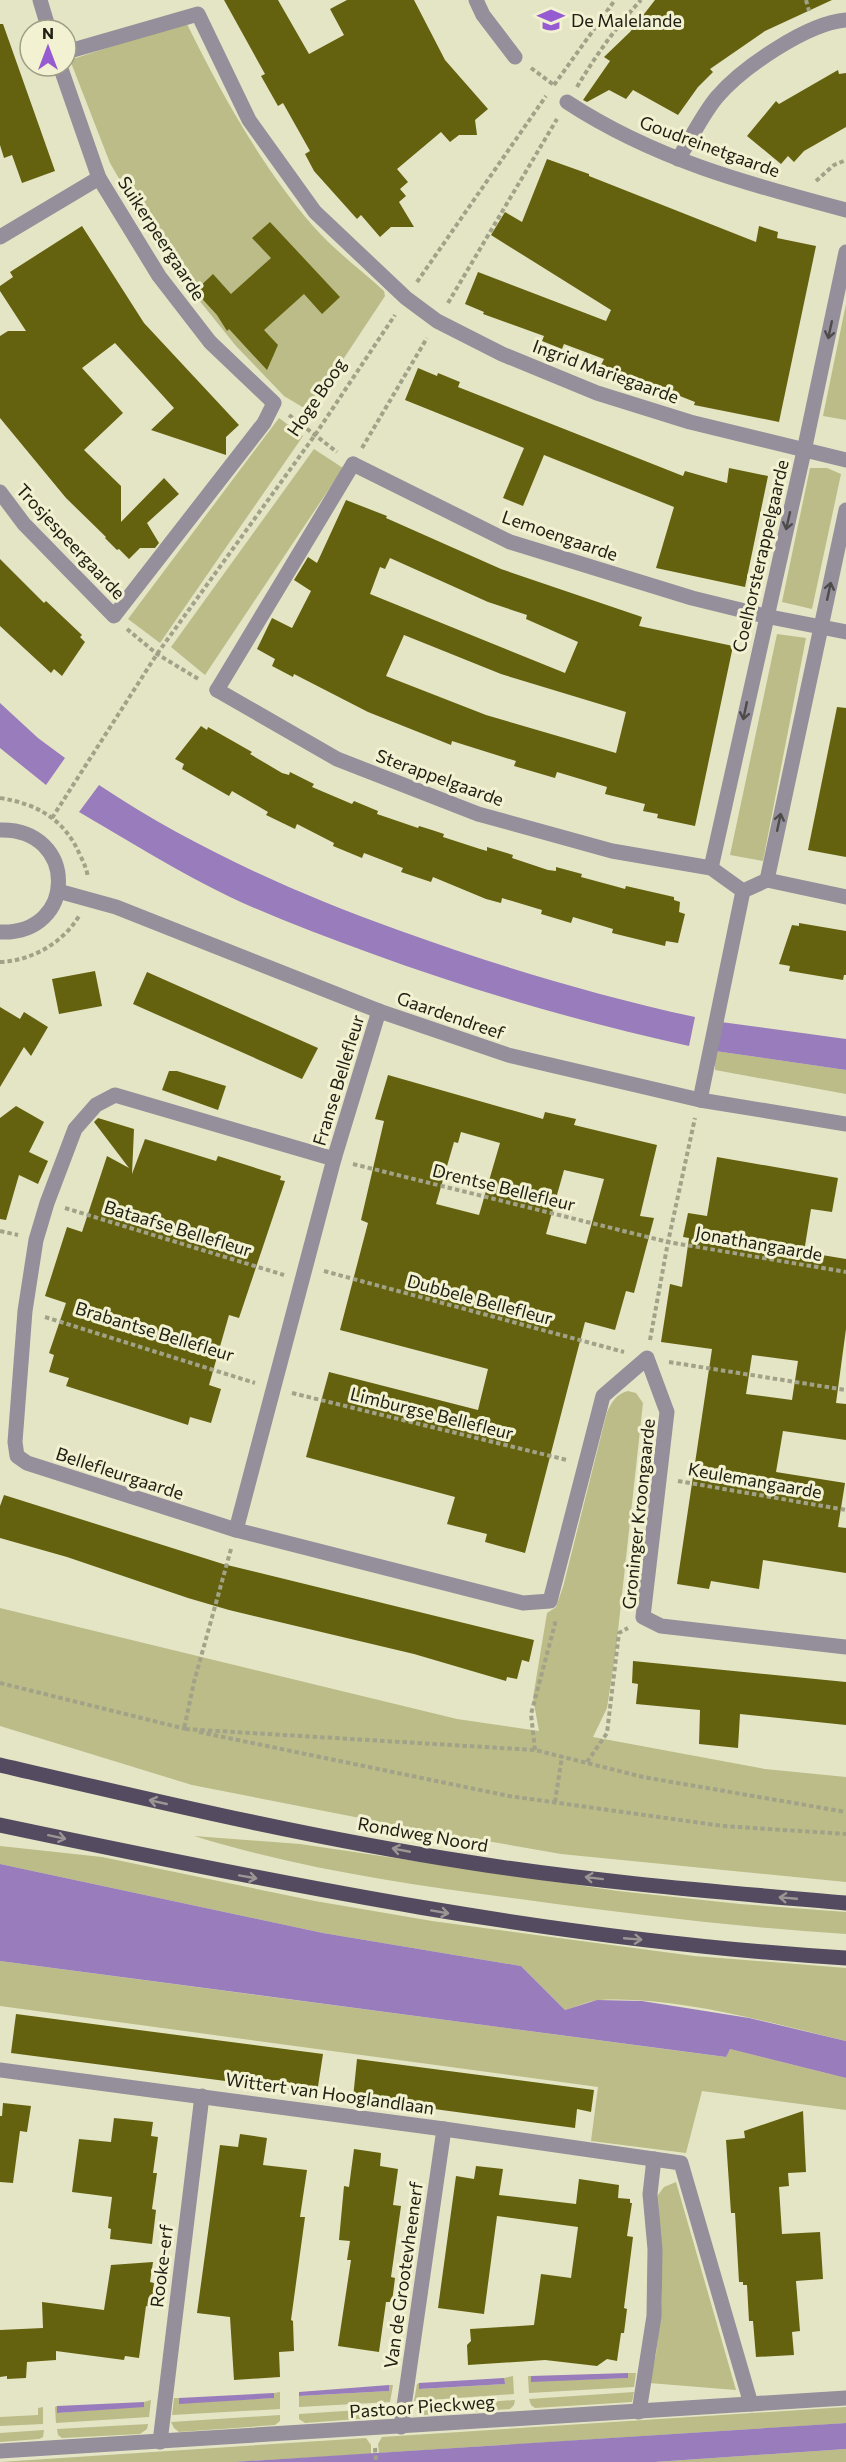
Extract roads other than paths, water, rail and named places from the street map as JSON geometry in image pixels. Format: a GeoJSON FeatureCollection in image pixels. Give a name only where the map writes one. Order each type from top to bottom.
{"type":"FeatureCollection","features":[{"type":"Feature","properties":{"kind":"main road","name":"Rondweg Noord"},"geometry":{"type":"LineString","coordinates":[[0,1765],[215,1815],[467,1863],[677,1888],[846,1903]]}},
{"type":"Feature","properties":{"kind":"main road"},"geometry":{"type":"LineString","coordinates":[[0,1825],[235,1875],[460,1916],[617,1937],[846,1958]]}},
{"type":"Feature","properties":{"kind":"street"},"geometry":{"type":"LineString","coordinates":[[40,0],[45,18]]}},
{"type":"Feature","properties":{"kind":"street"},"geometry":{"type":"LineString","coordinates":[[476,0],[483,15],[515,57]]}},
{"type":"Feature","properties":{"kind":"street"},"geometry":{"type":"LineString","coordinates":[[78,48],[196,7]]}},
{"type":"Feature","properties":{"kind":"street","name":"Ingrid Mariegaarde"},"geometry":{"type":"LineString","coordinates":[[196,7],[249,120],[315,212],[406,298],[437,321],[502,354],[597,393],[690,422],[846,460]]}},
{"type":"Feature","properties":{"kind":"street"},"geometry":{"type":"LineString","coordinates":[[678,159],[717,97],[744,72],[776,48],[807,33],[846,20]]}},
{"type":"Feature","properties":{"kind":"street","name":"Suikerpeergaarde"},"geometry":{"type":"LineString","coordinates":[[64,78],[99,178],[159,276],[210,342],[274,403]]}},
{"type":"Feature","properties":{"kind":"street","name":"Goudreinetgaarde"},"geometry":{"type":"LineString","coordinates":[[567,102],[634,141],[678,159],[846,210]]}},
{"type":"Feature","properties":{"kind":"street"},"geometry":{"type":"LineString","coordinates":[[0,237],[99,178]]}},
{"type":"Feature","properties":{"kind":"street","name":"Coelhorsterappelgaarde"},"geometry":{"type":"LineString","coordinates":[[711,868],[846,252]]}},
{"type":"Feature","properties":{"kind":"street","name":"Hoge Boog"},"geometry":{"type":"LineString","coordinates":[[114,616],[264,423],[274,403]]}},
{"type":"Feature","properties":{"kind":"street","name":"Lemoengaarde"},"geometry":{"type":"LineString","coordinates":[[217,690],[353,464],[510,542],[692,598],[765,616],[846,632]]}},
{"type":"Feature","properties":{"kind":"street","name":"Trosjespeergaarde"},"geometry":{"type":"LineString","coordinates":[[0,492],[24,525],[114,616]]}},
{"type":"Feature","properties":{"kind":"street"},"geometry":{"type":"LineString","coordinates":[[767,880],[846,510]]}},
{"type":"Feature","properties":{"kind":"street","name":"Sterappelgaarde"},"geometry":{"type":"LineString","coordinates":[[217,690],[337,759],[478,814],[612,851],[711,868],[743,891]]}},
{"type":"Feature","properties":{"kind":"street"},"geometry":{"type":"LineString","coordinates":[[0,831],[23,832],[39,840],[57,866],[58,891],[50,910],[35,924],[18,931],[0,932]]}},
{"type":"Feature","properties":{"kind":"street"},"geometry":{"type":"LineString","coordinates":[[699,1100],[743,891],[767,880],[846,897]]}},
{"type":"Feature","properties":{"kind":"street","name":"Gaardendreef"},"geometry":{"type":"LineString","coordinates":[[58,891],[116,908],[380,1011],[508,1055],[699,1100],[846,1124]]}},
{"type":"Feature","properties":{"kind":"street","name":"Franse Bellefleur"},"geometry":{"type":"LineString","coordinates":[[334,1159],[380,1011]]}},
{"type":"Feature","properties":{"kind":"street","name":"Bellefleurgaarde"},"geometry":{"type":"LineString","coordinates":[[334,1159],[115,1095],[96,1105],[75,1129],[47,1203],[36,1240],[25,1311],[15,1442],[17,1456],[27,1463],[236,1530],[524,1603],[550,1601]]}},
{"type":"Feature","properties":{"kind":"street"},"geometry":{"type":"LineString","coordinates":[[236,1530],[334,1159]]}},
{"type":"Feature","properties":{"kind":"street","name":"Groninger Kroongaarde"},"geometry":{"type":"LineString","coordinates":[[550,1601],[603,1396],[647,1358],[668,1412],[643,1617],[661,1626],[846,1647]]}},
{"type":"Feature","properties":{"kind":"street","name":"Wittert van Hooglandlaan"},"geometry":{"type":"LineString","coordinates":[[0,2070],[444,2128],[681,2163],[751,2404]]}},
{"type":"Feature","properties":{"kind":"street","name":"Rooke-erf"},"geometry":{"type":"LineString","coordinates":[[160,2442],[202,2096]]}},
{"type":"Feature","properties":{"kind":"street","name":"Van de Grootevheenerf"},"geometry":{"type":"LineString","coordinates":[[401,2427],[444,2128]]}},
{"type":"Feature","properties":{"kind":"street"},"geometry":{"type":"LineString","coordinates":[[639,2412],[654,2316],[655,2249],[650,2194],[654,2159]]}},
{"type":"Feature","properties":{"kind":"street","name":"Pastoor Pieckweg"},"geometry":{"type":"LineString","coordinates":[[0,2451],[846,2398]]}},
{"type":"Feature","properties":{"kind":"place","name":"De Malelande"},"geometry":{"type":"Point","coordinates":[551,20]}}]}
